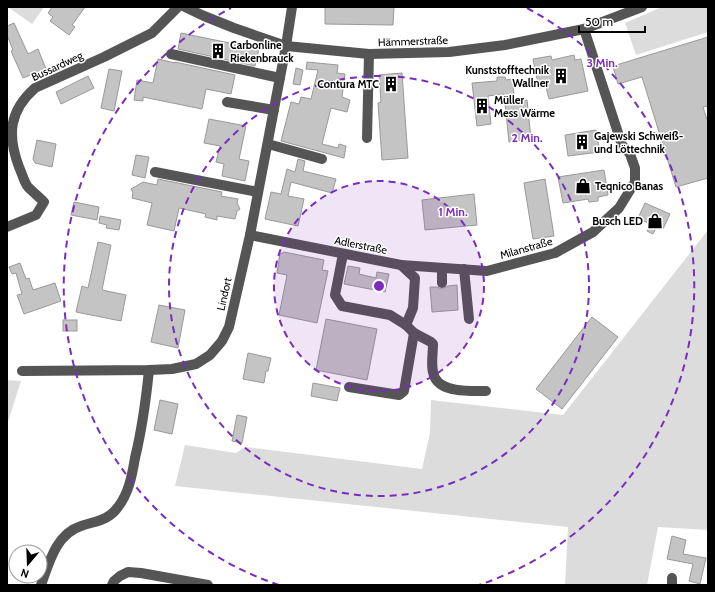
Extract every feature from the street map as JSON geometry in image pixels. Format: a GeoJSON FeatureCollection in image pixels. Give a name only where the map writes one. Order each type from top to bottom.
{"type":"FeatureCollection","features":[{"type":"Feature","properties":{"kind":"street","name":"Bussardweg"},"geometry":{"type":"LineString","coordinates":[[7,227],[36,215],[44,202],[27,186],[15,156],[12,125],[19,106],[26,96],[35,88],[104,57],[152,33],[178,7]]}},
{"type":"Feature","properties":{"kind":"street","name":"Hämmerstraße"},"geometry":{"type":"LineString","coordinates":[[185,7],[234,28],[286,46],[369,54],[449,52],[533,40],[584,29],[642,7]]}},
{"type":"Feature","properties":{"kind":"street","name":"Lindort"},"geometry":{"type":"LineString","coordinates":[[22,371],[172,369],[196,364],[210,355],[222,342],[229,327],[250,235],[268,144],[292,7]]}},
{"type":"Feature","properties":{"kind":"street","name":"Milanstraße"},"geometry":{"type":"LineString","coordinates":[[401,265],[487,271],[555,253],[593,232],[619,208],[634,182],[635,168],[630,154],[622,145],[584,29]]}},
{"type":"Feature","properties":{"kind":"street"},"geometry":{"type":"LineString","coordinates":[[171,54],[280,78]]}},
{"type":"Feature","properties":{"kind":"street"},"geometry":{"type":"LineString","coordinates":[[368,138],[369,54]]}},
{"type":"Feature","properties":{"kind":"street"},"geometry":{"type":"LineString","coordinates":[[227,102],[274,110]]}},
{"type":"Feature","properties":{"kind":"street"},"geometry":{"type":"LineString","coordinates":[[268,144],[322,159]]}},
{"type":"Feature","properties":{"kind":"street"},"geometry":{"type":"LineString","coordinates":[[155,172],[258,192]]}},
{"type":"Feature","properties":{"kind":"street","name":"Adlerstraße"},"geometry":{"type":"LineString","coordinates":[[250,235],[401,265]]}},
{"type":"Feature","properties":{"kind":"street"},"geometry":{"type":"LineString","coordinates":[[343,254],[335,295],[342,306],[390,315],[406,325],[414,333],[431,342],[433,344],[433,369],[435,378],[439,383],[447,388],[456,390],[486,391]]}},
{"type":"Feature","properties":{"kind":"street"},"geometry":{"type":"LineString","coordinates":[[401,265],[415,278],[413,308],[406,325]]}},
{"type":"Feature","properties":{"kind":"street"},"geometry":{"type":"LineString","coordinates":[[442,268],[442,283]]}},
{"type":"Feature","properties":{"kind":"street"},"geometry":{"type":"LineString","coordinates":[[464,269],[468,319]]}},
{"type":"Feature","properties":{"kind":"street"},"geometry":{"type":"LineString","coordinates":[[350,387],[399,395],[404,391],[414,333]]}},
{"type":"Feature","properties":{"kind":"street"},"geometry":{"type":"LineString","coordinates":[[42,585],[56,548],[63,538],[70,531],[81,526],[104,520],[118,508],[126,494],[130,483],[141,433],[149,370]]}},
{"type":"Feature","properties":{"kind":"street"},"geometry":{"type":"LineString","coordinates":[[112,585],[120,576],[128,572],[208,585]]}},
{"type":"Feature","properties":{"kind":"shaded area"},"geometry":{"type":"Polygon","coordinates":[[[8,7],[44,7],[32,24],[8,7]]]}},
{"type":"Feature","properties":{"kind":"shaded area"},"geometry":{"type":"Polygon","coordinates":[[[662,7],[708,7],[708,32],[636,55],[625,23],[662,7]]]}},
{"type":"Feature","properties":{"kind":"shaded area"},"geometry":{"type":"Polygon","coordinates":[[[708,230],[708,530],[658,527],[647,585],[565,585],[568,527],[175,486],[185,445],[236,453],[245,447],[422,469],[430,433],[431,400],[563,415],[708,230]]]}},
{"type":"Feature","properties":{"kind":"shaded area"},"geometry":{"type":"Polygon","coordinates":[[[7,380],[21,381],[7,425],[7,380]]]}},
{"type":"Feature","properties":{"kind":"building"},"geometry":{"type":"Polygon","coordinates":[[[52,7],[85,7],[72,25],[75,27],[69,35],[50,21],[53,17],[48,13],[52,7]]]}},
{"type":"Feature","properties":{"kind":"building"},"geometry":{"type":"Polygon","coordinates":[[[325,7],[394,7],[393,25],[325,24],[325,7]]]}},
{"type":"Feature","properties":{"kind":"building"},"geometry":{"type":"Polygon","coordinates":[[[14,23],[28,54],[38,49],[46,69],[23,78],[11,51],[13,50],[7,35],[7,26],[14,23]]]}},
{"type":"Feature","properties":{"kind":"building","name":"Carbonline Riekenbrauck"},"geometry":{"type":"Polygon","coordinates":[[[181,33],[259,49],[255,66],[178,49],[181,33]]]}},
{"type":"Feature","properties":{"kind":"building"},"geometry":{"type":"Polygon","coordinates":[[[708,37],[708,106],[703,107],[708,123],[708,178],[676,187],[642,77],[618,84],[613,66],[708,37]]]}},
{"type":"Feature","properties":{"kind":"building","name":"Kunststofftechnik Wallner"},"geometry":{"type":"Polygon","coordinates":[[[574,55],[575,60],[581,59],[588,91],[549,99],[546,87],[539,88],[533,59],[551,56],[552,60],[574,55]]]}},
{"type":"Feature","properties":{"kind":"building"},"geometry":{"type":"Polygon","coordinates":[[[158,59],[235,75],[231,94],[206,89],[202,109],[143,97],[143,101],[134,100],[137,80],[153,83],[158,59]]]}},
{"type":"Feature","properties":{"kind":"building"},"geometry":{"type":"Polygon","coordinates":[[[307,62],[338,65],[337,73],[345,74],[342,97],[350,100],[347,112],[331,108],[322,144],[338,148],[339,144],[346,146],[344,158],[281,141],[291,102],[299,104],[301,97],[311,99],[318,70],[306,69],[307,62]]]}},
{"type":"Feature","properties":{"kind":"building"},"geometry":{"type":"Polygon","coordinates":[[[296,68],[303,70],[300,85],[293,84],[296,68]]]}},
{"type":"Feature","properties":{"kind":"building"},"geometry":{"type":"Polygon","coordinates":[[[109,69],[122,71],[114,111],[101,108],[109,69]]]}},
{"type":"Feature","properties":{"kind":"building"},"geometry":{"type":"Polygon","coordinates":[[[402,73],[408,158],[382,160],[378,103],[381,102],[379,75],[402,73]]]}},
{"type":"Feature","properties":{"kind":"building"},"geometry":{"type":"Polygon","coordinates":[[[88,76],[94,88],[61,104],[56,92],[88,76]]]}},
{"type":"Feature","properties":{"kind":"building"},"geometry":{"type":"Polygon","coordinates":[[[497,77],[505,77],[506,80],[512,79],[515,101],[527,100],[531,139],[509,142],[504,94],[488,96],[491,124],[477,126],[472,83],[497,81],[497,77]]]}},
{"type":"Feature","properties":{"kind":"building"},"geometry":{"type":"Polygon","coordinates":[[[209,119],[246,126],[239,159],[249,161],[245,181],[222,176],[224,164],[216,162],[220,146],[204,143],[209,119]]]}},
{"type":"Feature","properties":{"kind":"building","name":"Gajewski Schweiß- und Löttechnik"},"geometry":{"type":"Polygon","coordinates":[[[596,130],[600,152],[568,156],[565,135],[596,130]]]}},
{"type":"Feature","properties":{"kind":"building"},"geometry":{"type":"Polygon","coordinates":[[[37,140],[56,144],[52,167],[35,163],[33,159],[37,140]]]}},
{"type":"Feature","properties":{"kind":"building"},"geometry":{"type":"Polygon","coordinates":[[[136,155],[149,157],[145,178],[132,175],[136,155]]]}},
{"type":"Feature","properties":{"kind":"building"},"geometry":{"type":"Polygon","coordinates":[[[298,159],[305,161],[303,171],[336,179],[332,193],[291,182],[288,196],[304,199],[298,226],[265,219],[271,192],[281,194],[287,169],[295,172],[298,159]]]}},
{"type":"Feature","properties":{"kind":"building","name":"Teqnico Banas"},"geometry":{"type":"Polygon","coordinates":[[[604,170],[608,195],[598,197],[598,201],[589,202],[588,199],[563,203],[558,177],[604,170]]]}},
{"type":"Feature","properties":{"kind":"building"},"geometry":{"type":"Polygon","coordinates":[[[158,179],[222,192],[221,196],[238,199],[237,203],[240,209],[237,211],[235,219],[217,216],[217,220],[205,217],[206,214],[179,208],[174,231],[147,225],[152,203],[132,198],[133,193],[131,189],[143,182],[157,185],[158,179]]]}},
{"type":"Feature","properties":{"kind":"building"},"geometry":{"type":"Polygon","coordinates":[[[545,179],[554,236],[533,239],[524,183],[545,179]]]}},
{"type":"Feature","properties":{"kind":"building"},"geometry":{"type":"Polygon","coordinates":[[[474,194],[477,225],[425,230],[422,200],[474,194]]]}},
{"type":"Feature","properties":{"kind":"building"},"geometry":{"type":"Polygon","coordinates":[[[74,202],[99,207],[97,220],[71,215],[74,202]]]}},
{"type":"Feature","properties":{"kind":"building","name":"Busch LED"},"geometry":{"type":"Polygon","coordinates":[[[645,203],[670,214],[663,229],[657,226],[653,234],[647,231],[650,224],[638,218],[645,203]]]}},
{"type":"Feature","properties":{"kind":"building"},"geometry":{"type":"Polygon","coordinates":[[[100,216],[121,220],[119,230],[106,228],[107,225],[99,223],[100,216]]]}},
{"type":"Feature","properties":{"kind":"building"},"geometry":{"type":"Polygon","coordinates":[[[98,242],[111,245],[102,290],[126,295],[121,321],[76,312],[82,286],[88,288],[98,242]]]}},
{"type":"Feature","properties":{"kind":"building"},"geometry":{"type":"Polygon","coordinates":[[[284,252],[324,260],[322,270],[328,271],[317,323],[279,315],[287,275],[277,273],[280,254],[284,252]]]}},
{"type":"Feature","properties":{"kind":"building"},"geometry":{"type":"Polygon","coordinates":[[[20,263],[26,279],[29,278],[33,290],[55,283],[61,301],[24,314],[17,295],[22,294],[16,273],[12,274],[9,267],[20,263]]]}},
{"type":"Feature","properties":{"kind":"building"},"geometry":{"type":"Polygon","coordinates":[[[348,266],[360,268],[359,274],[376,278],[377,272],[389,274],[385,292],[344,284],[348,266]]]}},
{"type":"Feature","properties":{"kind":"building"},"geometry":{"type":"Polygon","coordinates":[[[457,285],[458,310],[432,312],[430,287],[442,289],[448,286],[457,285]]]}},
{"type":"Feature","properties":{"kind":"building"},"geometry":{"type":"Polygon","coordinates":[[[159,305],[185,310],[178,348],[151,342],[159,305]]]}},
{"type":"Feature","properties":{"kind":"building"},"geometry":{"type":"Polygon","coordinates":[[[592,317],[618,337],[562,409],[536,389],[592,317]]]}},
{"type":"Feature","properties":{"kind":"building"},"geometry":{"type":"Polygon","coordinates":[[[326,319],[377,329],[367,380],[316,370],[326,319]]]}},
{"type":"Feature","properties":{"kind":"building"},"geometry":{"type":"Polygon","coordinates":[[[63,320],[77,320],[77,331],[63,331],[63,320]]]}},
{"type":"Feature","properties":{"kind":"building"},"geometry":{"type":"Polygon","coordinates":[[[248,353],[271,358],[268,371],[266,371],[264,383],[243,379],[248,353]]]}},
{"type":"Feature","properties":{"kind":"building"},"geometry":{"type":"Polygon","coordinates":[[[313,383],[340,388],[337,401],[311,396],[313,383]]]}},
{"type":"Feature","properties":{"kind":"building"},"geometry":{"type":"Polygon","coordinates":[[[160,400],[178,404],[172,434],[154,430],[160,400]]]}},
{"type":"Feature","properties":{"kind":"building"},"geometry":{"type":"Polygon","coordinates":[[[237,415],[247,417],[242,443],[232,441],[237,415]]]}},
{"type":"Feature","properties":{"kind":"building"},"geometry":{"type":"Polygon","coordinates":[[[672,536],[686,540],[683,554],[706,558],[700,584],[689,581],[693,564],[667,559],[672,536]]]}},
{"type":"Feature","properties":{"kind":"place","name":"Carbonline Riekenbrauck"},"geometry":{"type":"Point","coordinates":[218,51]}},
{"type":"Feature","properties":{"kind":"place","name":"Kunststofftechnik Wallner"},"geometry":{"type":"Point","coordinates":[561,76]}},
{"type":"Feature","properties":{"kind":"place","name":"Contura MTC"},"geometry":{"type":"Point","coordinates":[391,84]}},
{"type":"Feature","properties":{"kind":"place","name":"Müller Mess Wärme"},"geometry":{"type":"Point","coordinates":[482,106]}},
{"type":"Feature","properties":{"kind":"place","name":"Gajewski Schweiß- und Löttechnik"},"geometry":{"type":"Point","coordinates":[582,142]}},
{"type":"Feature","properties":{"kind":"place","name":"Teqnico Banas"},"geometry":{"type":"Point","coordinates":[583,186]}},
{"type":"Feature","properties":{"kind":"place","name":"Busch LED"},"geometry":{"type":"Point","coordinates":[655,221]}}]}
